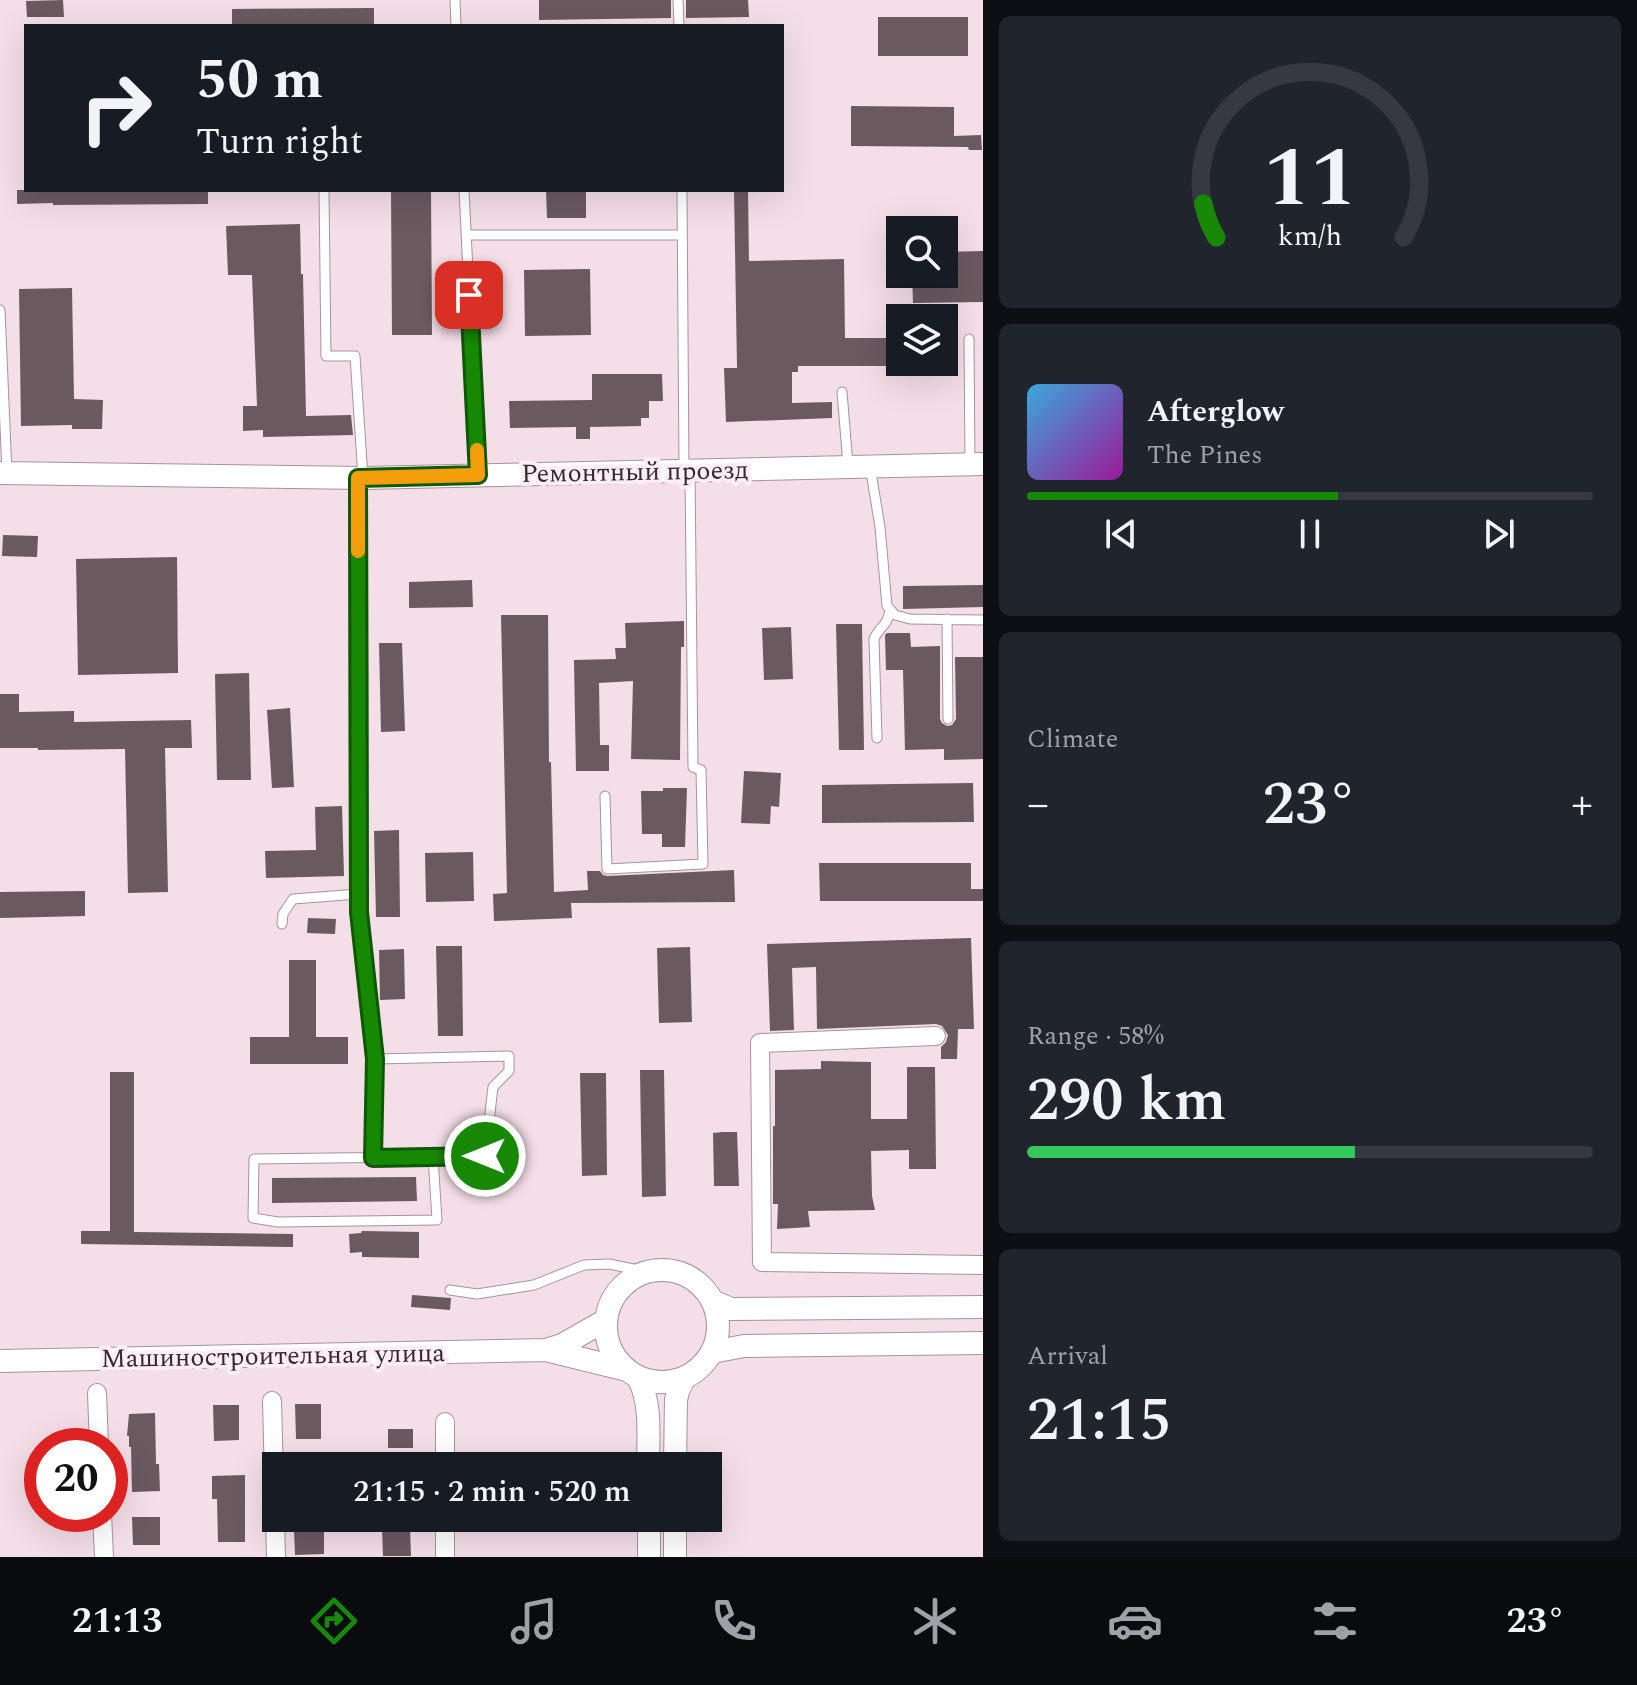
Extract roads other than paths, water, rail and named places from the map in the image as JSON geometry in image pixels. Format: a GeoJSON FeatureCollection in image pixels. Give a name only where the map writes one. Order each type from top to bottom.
{"type":"FeatureCollection","features":[{"type":"Feature","properties":{"kind":"street","name":"Ремонтный проезд"},"geometry":{"type":"LineString","coordinates":[[4,473],[361,478],[977,464]]}},
{"type":"Feature","properties":{"kind":"street"},"geometry":{"type":"LineString","coordinates":[[359,903],[361,478]]}},
{"type":"Feature","properties":{"kind":"street"},"geometry":{"type":"LineString","coordinates":[[936,1036],[760,1043],[762,1262],[983,1265]]}},
{"type":"Feature","properties":{"kind":"street"},"geometry":{"type":"LineString","coordinates":[[633,1373],[654,1381],[669,1382],[685,1377],[705,1362],[712,1352],[717,1335],[717,1318],[712,1301],[701,1286],[685,1275],[667,1270],[648,1272],[633,1278],[620,1289],[606,1320],[611,1350],[643,1387],[648,1406],[648,1452]]}},
{"type":"Feature","properties":{"kind":"street"},"geometry":{"type":"LineString","coordinates":[[712,1301],[741,1310],[983,1307]]}},
{"type":"Feature","properties":{"kind":"street","name":"Машиностроительная улица"},"geometry":{"type":"LineString","coordinates":[[546,1350],[562,1345],[606,1320]]}},
{"type":"Feature","properties":{"kind":"street"},"geometry":{"type":"LineString","coordinates":[[712,1352],[744,1346],[983,1343]]}},
{"type":"Feature","properties":{"kind":"street","name":"Машиностроительная улица"},"geometry":{"type":"LineString","coordinates":[[0,1361],[546,1350],[633,1373]]}},
{"type":"Feature","properties":{"kind":"street"},"geometry":{"type":"LineString","coordinates":[[675,1452],[676,1400],[685,1377]]}},
{"type":"Feature","properties":{"kind":"street"},"geometry":{"type":"LineString","coordinates":[[97,1393],[98,1428]]}},
{"type":"Feature","properties":{"kind":"street"},"geometry":{"type":"LineString","coordinates":[[272,1401],[276,1557]]}},
{"type":"Feature","properties":{"kind":"street"},"geometry":{"type":"LineString","coordinates":[[445,1422],[445,1452]]}},
{"type":"Feature","properties":{"kind":"street"},"geometry":{"type":"LineString","coordinates":[[103,1532],[104,1557]]}},
{"type":"Feature","properties":{"kind":"street"},"geometry":{"type":"LineString","coordinates":[[445,1532],[445,1557]]}},
{"type":"Feature","properties":{"kind":"street"},"geometry":{"type":"LineString","coordinates":[[649,1532],[649,1557]]}},
{"type":"Feature","properties":{"kind":"street"},"geometry":{"type":"LineString","coordinates":[[675,1532],[675,1557]]}},
{"type":"Feature","properties":{"kind":"lane"},"geometry":{"type":"LineString","coordinates":[[455,0],[456,24]]}},
{"type":"Feature","properties":{"kind":"lane"},"geometry":{"type":"LineString","coordinates":[[678,0],[679,24]]}},
{"type":"Feature","properties":{"kind":"lane"},"geometry":{"type":"LineString","coordinates":[[324,192],[326,356],[355,356],[361,478]]}},
{"type":"Feature","properties":{"kind":"lane"},"geometry":{"type":"LineString","coordinates":[[464,192],[478,475]]}},
{"type":"Feature","properties":{"kind":"lane"},"geometry":{"type":"LineString","coordinates":[[605,796],[607,869],[703,864],[701,770],[693,767],[682,192]]}},
{"type":"Feature","properties":{"kind":"lane"},"geometry":{"type":"LineString","coordinates":[[466,235],[682,235]]}},
{"type":"Feature","properties":{"kind":"lane"},"geometry":{"type":"LineString","coordinates":[[0,310],[4,473]]}},
{"type":"Feature","properties":{"kind":"lane"},"geometry":{"type":"LineString","coordinates":[[969,339],[977,464]]}},
{"type":"Feature","properties":{"kind":"lane"},"geometry":{"type":"LineString","coordinates":[[842,392],[859,466],[880,527],[887,606],[895,615],[910,619],[983,620]]}},
{"type":"Feature","properties":{"kind":"lane"},"geometry":{"type":"LineString","coordinates":[[877,738],[874,639],[889,620],[890,609]]}},
{"type":"Feature","properties":{"kind":"lane"},"geometry":{"type":"LineString","coordinates":[[947,619],[948,719]]}},
{"type":"Feature","properties":{"kind":"lane"},"geometry":{"type":"LineString","coordinates":[[282,924],[283,914],[293,899],[359,903],[375,1059],[373,1158]]}},
{"type":"Feature","properties":{"kind":"lane"},"geometry":{"type":"LineString","coordinates":[[375,1059],[509,1056],[509,1071],[493,1087],[485,1156],[254,1159],[253,1218],[278,1222],[437,1220],[433,1157]]}},
{"type":"Feature","properties":{"kind":"lane"},"geometry":{"type":"LineString","coordinates":[[450,1290],[477,1294],[534,1285],[584,1265],[609,1264],[648,1272]]}}]}
